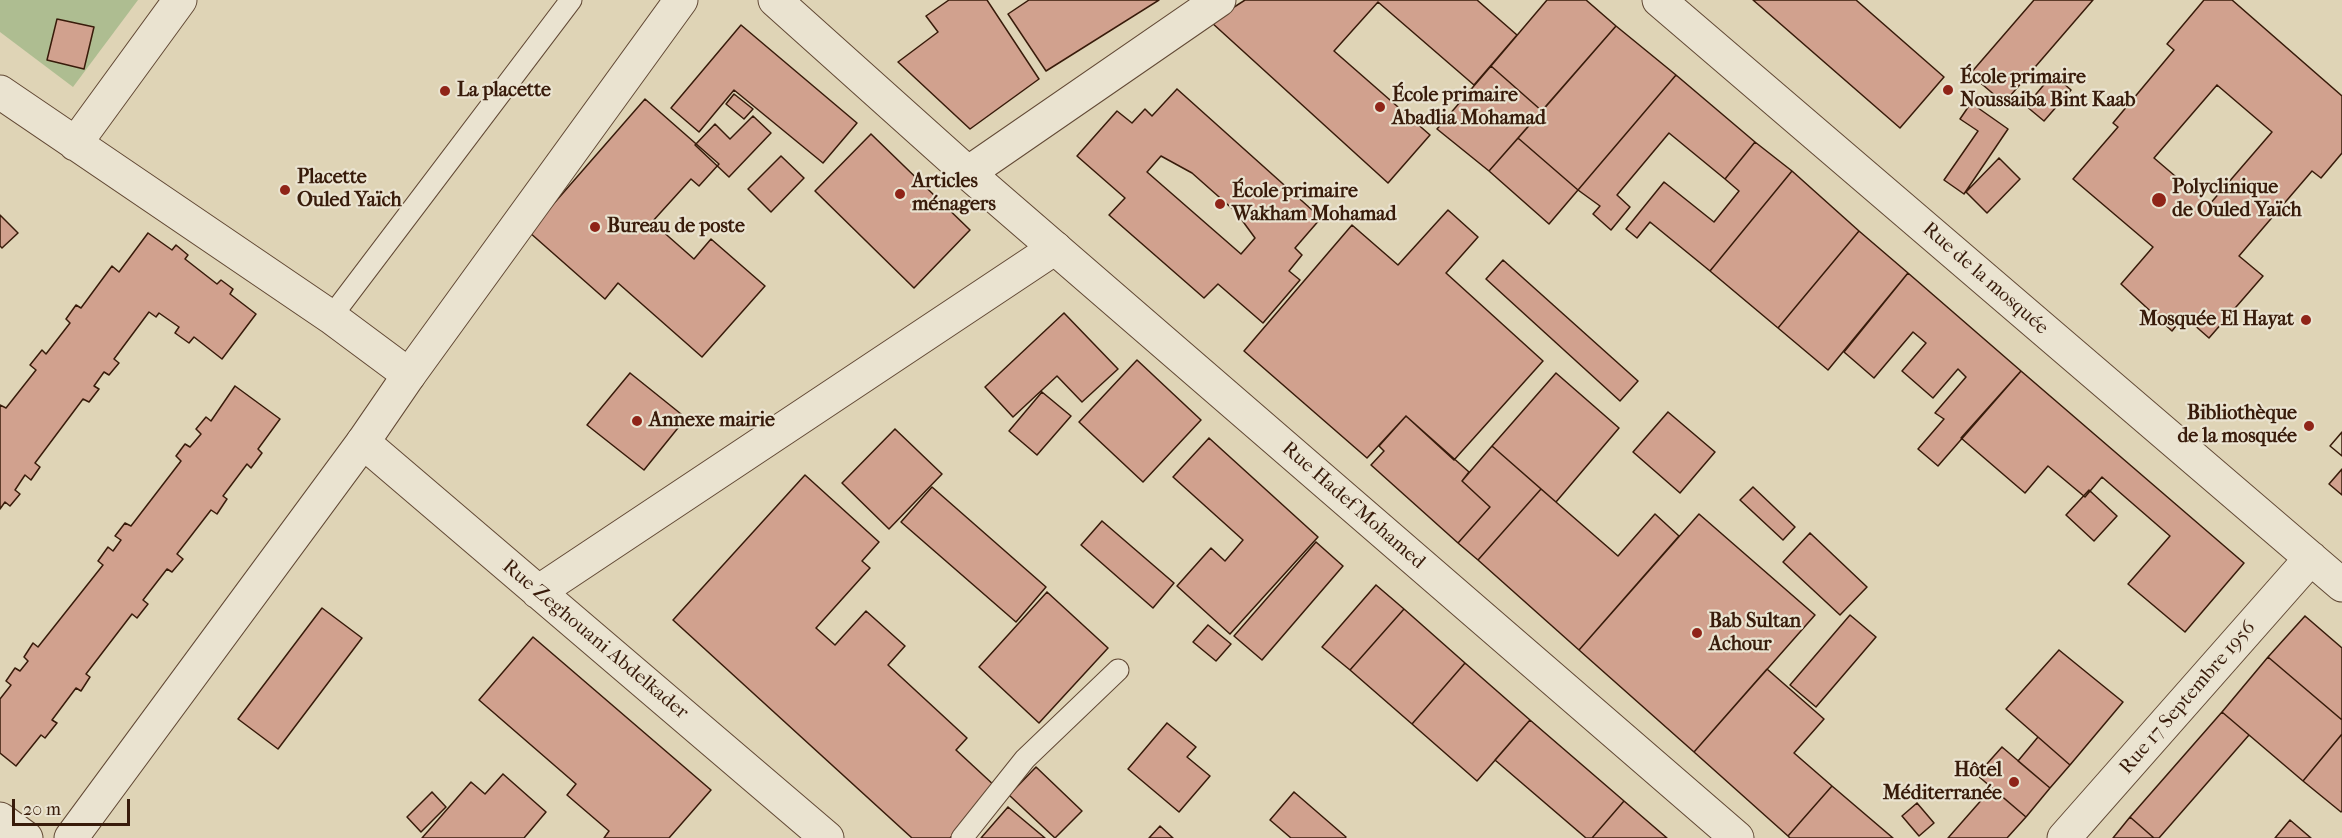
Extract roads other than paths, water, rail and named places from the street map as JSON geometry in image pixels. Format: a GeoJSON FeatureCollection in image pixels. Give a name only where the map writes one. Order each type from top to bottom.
{"type":"FeatureCollection","features":[{"type":"Feature","properties":{"kind":"street"},"geometry":{"type":"LineString","coordinates":[[75,144],[180,0]]}},
{"type":"Feature","properties":{"kind":"street"},"geometry":{"type":"LineString","coordinates":[[71,838],[363,442],[681,0]]}},
{"type":"Feature","properties":{"kind":"street","name":"Rue Hadef Mohamed"},"geometry":{"type":"LineString","coordinates":[[775,0],[968,173],[1737,838]]}},
{"type":"Feature","properties":{"kind":"street","name":"Rue de la mosquée"},"geometry":{"type":"LineString","coordinates":[[1659,0],[2311,558]]}},
{"type":"Feature","properties":{"kind":"street"},"geometry":{"type":"LineString","coordinates":[[968,173],[1211,2]]}},
{"type":"Feature","properties":{"kind":"street"},"geometry":{"type":"LineString","coordinates":[[0,92],[332,317],[410,375]]}},
{"type":"Feature","properties":{"kind":"street"},"geometry":{"type":"LineString","coordinates":[[538,592],[1055,248]]}},
{"type":"Feature","properties":{"kind":"street","name":"Rue Zeghouani Abdelkader"},"geometry":{"type":"LineString","coordinates":[[363,442],[827,838]]}},
{"type":"Feature","properties":{"kind":"street"},"geometry":{"type":"LineString","coordinates":[[2311,558],[2342,585]]}},
{"type":"Feature","properties":{"kind":"street","name":"Rue 17 Septembre 1956"},"geometry":{"type":"LineString","coordinates":[[2064,838],[2311,558]]}},
{"type":"Feature","properties":{"kind":"street"},"geometry":{"type":"LineString","coordinates":[[0,819],[26,838]]}},
{"type":"Feature","properties":{"kind":"lane"},"geometry":{"type":"LineString","coordinates":[[332,317],[571,0]]}},
{"type":"Feature","properties":{"kind":"lane"},"geometry":{"type":"LineString","coordinates":[[962,838],[1025,759],[1118,670]]}},
{"type":"Feature","properties":{"kind":"place","name":"École primaire Noussaiba Bint Kaab"},"geometry":{"type":"Point","coordinates":[1948,90]}},
{"type":"Feature","properties":{"kind":"place","name":"La placette"},"geometry":{"type":"Point","coordinates":[445,91]}},
{"type":"Feature","properties":{"kind":"place","name":"École primaire Abadlia Mohamad"},"geometry":{"type":"Point","coordinates":[1380,107]}},
{"type":"Feature","properties":{"kind":"place","name":"Placette Ouled Yaïch"},"geometry":{"type":"Point","coordinates":[285,190]}},
{"type":"Feature","properties":{"kind":"place","name":"Articles ménagers"},"geometry":{"type":"Point","coordinates":[900,194]}},
{"type":"Feature","properties":{"kind":"place","name":"Polyclinique de Ouled Yaïch"},"geometry":{"type":"Point","coordinates":[2159,200]}},
{"type":"Feature","properties":{"kind":"place","name":"École primaire Wakham Mohamad"},"geometry":{"type":"Point","coordinates":[1220,204]}},
{"type":"Feature","properties":{"kind":"place","name":"Bureau de poste"},"geometry":{"type":"Point","coordinates":[595,227]}},
{"type":"Feature","properties":{"kind":"place","name":"Mosquée El Hayat"},"geometry":{"type":"Point","coordinates":[2306,320]}},
{"type":"Feature","properties":{"kind":"place","name":"Annexe mairie"},"geometry":{"type":"Point","coordinates":[637,421]}},
{"type":"Feature","properties":{"kind":"place","name":"Bibliothèque de la mosquée"},"geometry":{"type":"Point","coordinates":[2309,426]}},
{"type":"Feature","properties":{"kind":"place","name":"Bab Sultan Achour"},"geometry":{"type":"Point","coordinates":[1697,633]}},
{"type":"Feature","properties":{"kind":"place","name":"Hôtel Méditerranée"},"geometry":{"type":"Point","coordinates":[2014,782]}}]}
